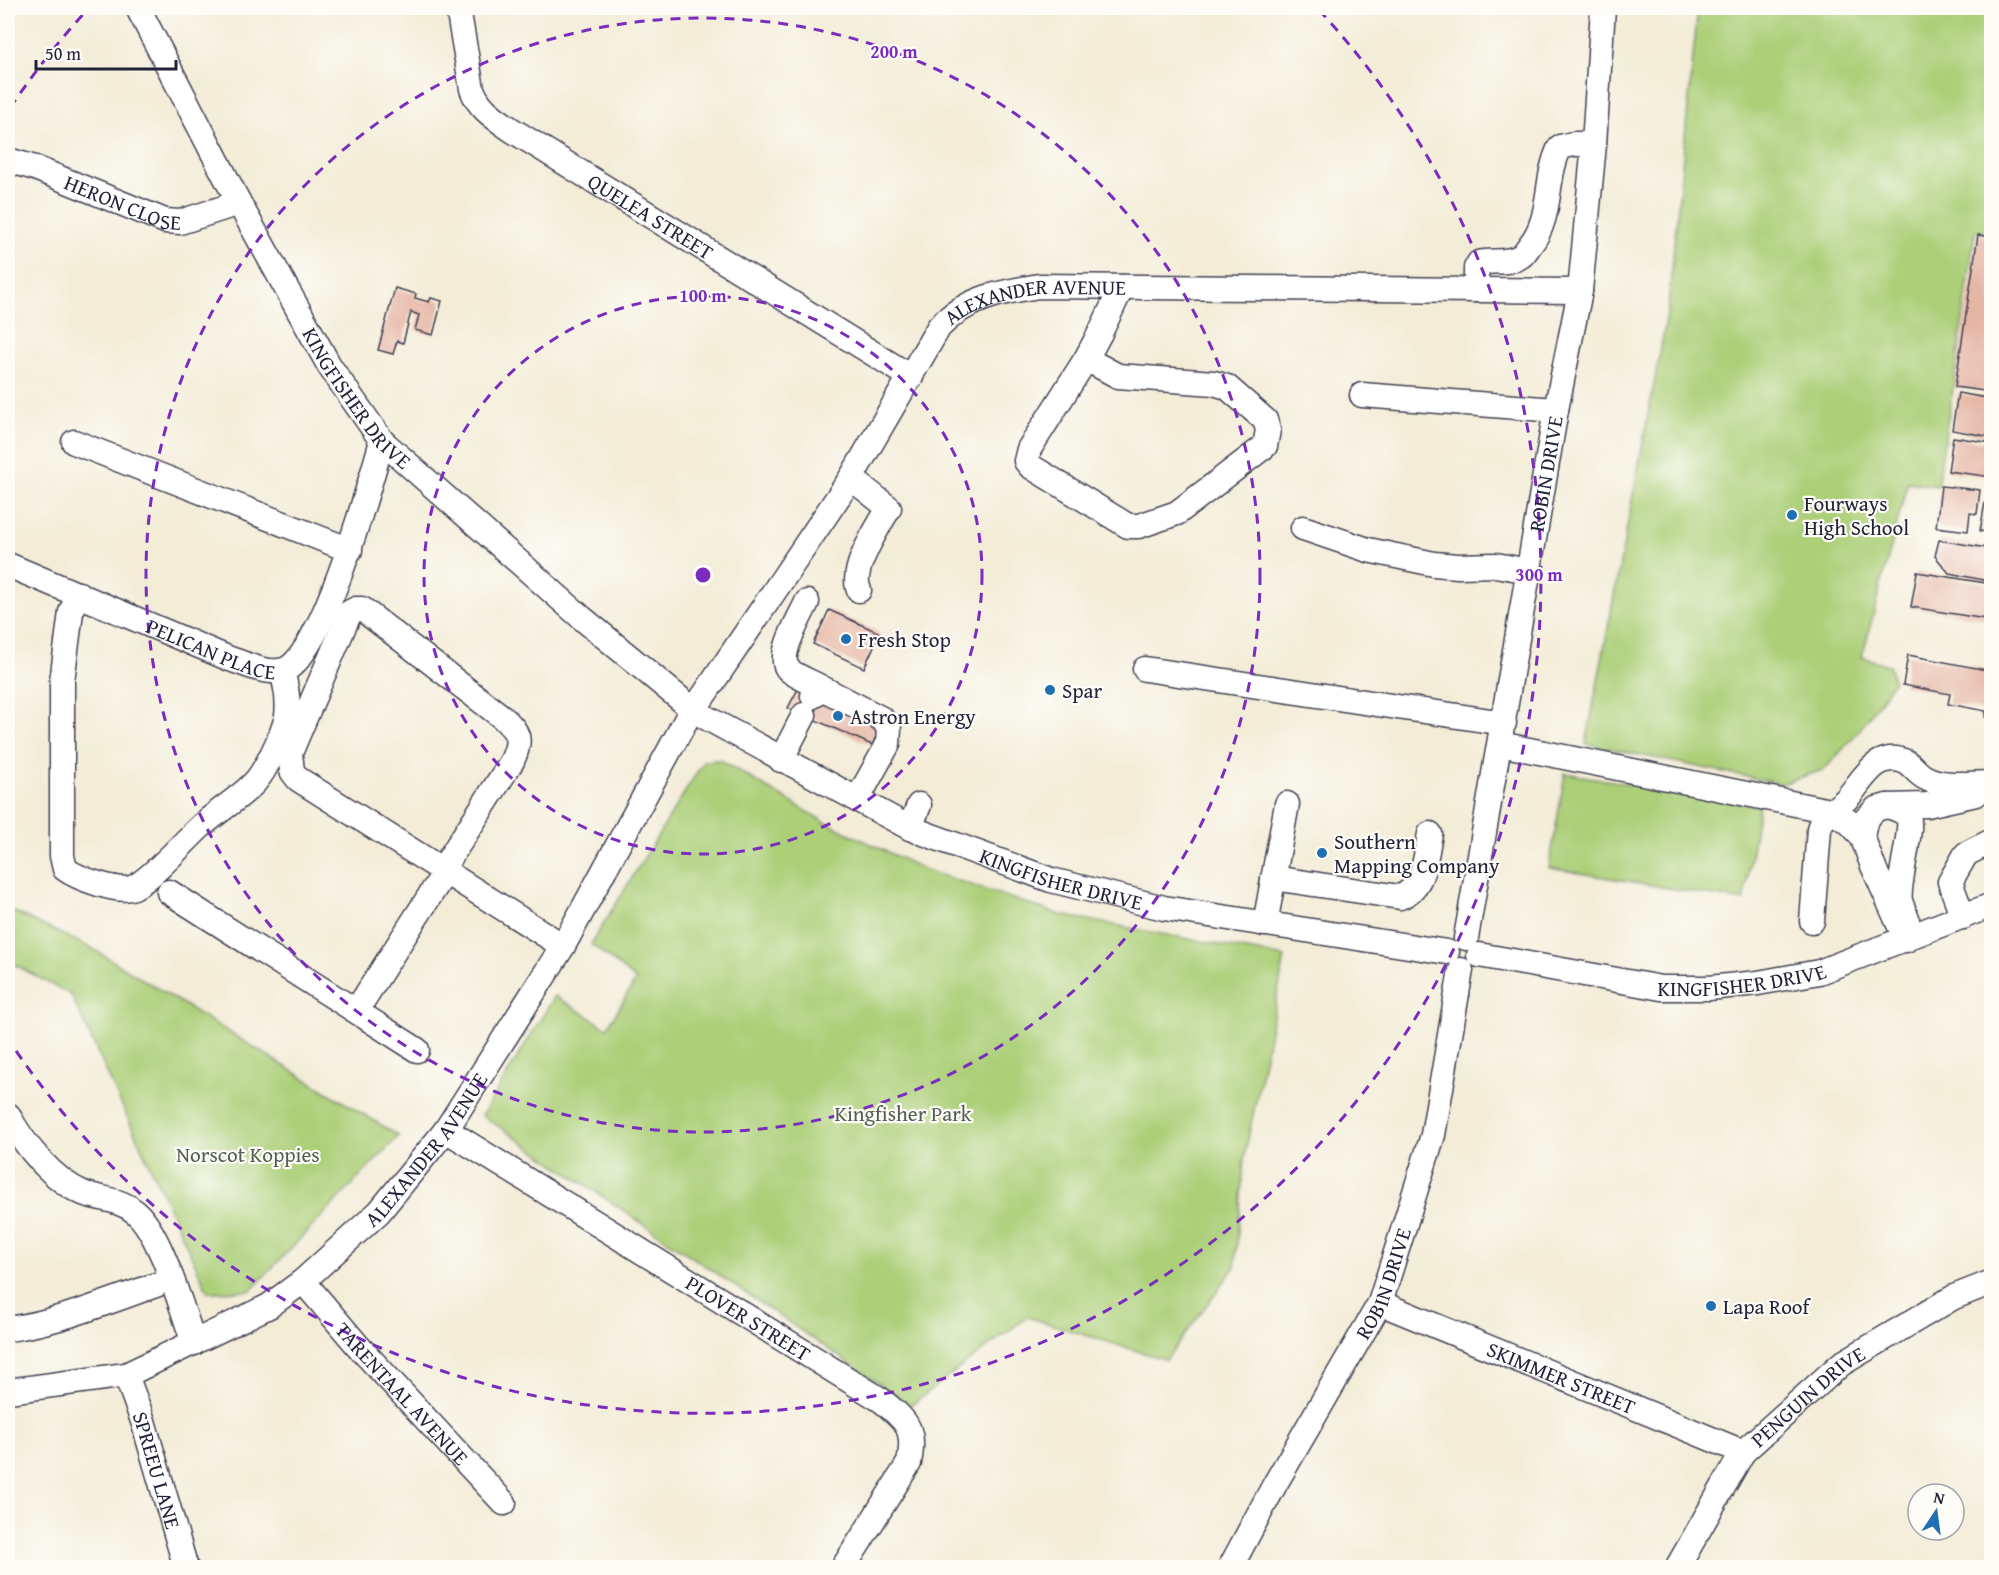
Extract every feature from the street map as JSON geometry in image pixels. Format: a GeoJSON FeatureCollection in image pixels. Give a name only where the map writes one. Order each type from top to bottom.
{"type":"FeatureCollection","features":[{"type":"Feature","properties":{"kind":"street","name":"KINGFISHER DRIVE"},"geometry":{"type":"LineString","coordinates":[[138,8],[239,203],[330,367],[382,441],[582,618],[694,710],[781,760],[910,828],[1050,880],[1164,908],[1463,954],[1661,988],[1709,988],[1758,983],[1819,972],[1992,905]]}},
{"type":"Feature","properties":{"kind":"street","name":"QUELEA STREET"},"geometry":{"type":"LineString","coordinates":[[458,8],[472,89],[485,111],[512,130],[911,377]]}},
{"type":"Feature","properties":{"kind":"street","name":"ROBIN DRIVE"},"geometry":{"type":"LineString","coordinates":[[1230,1568],[1275,1484],[1380,1303],[1433,1135],[1556,410],[1580,291],[1594,144],[1603,8]]}},
{"type":"Feature","properties":{"kind":"street"},"geometry":{"type":"LineString","coordinates":[[1476,290],[1476,268],[1479,262],[1508,261],[1521,256],[1534,240],[1544,220],[1554,159],[1560,147],[1594,144]]}},
{"type":"Feature","properties":{"kind":"street","name":"HERON CLOSE"},"geometry":{"type":"LineString","coordinates":[[8,160],[35,168],[165,221],[180,222],[239,203]]}},
{"type":"Feature","properties":{"kind":"street","name":"ALEXANDER AVENUE"},"geometry":{"type":"LineString","coordinates":[[8,1391],[126,1375],[194,1343],[269,1306],[303,1281],[379,1212],[446,1130],[563,946],[694,710],[851,478],[939,327],[950,315],[974,301],[995,294],[1039,286],[1580,291]]}},
{"type":"Feature","properties":{"kind":"street"},"geometry":{"type":"LineString","coordinates":[[1086,359],[1118,376],[1214,382],[1227,387],[1265,420],[1268,430],[1265,446],[1178,513],[1139,526],[1128,526],[1030,466],[1026,461],[1029,449],[1101,333],[1122,287]]}},
{"type":"Feature","properties":{"kind":"street"},"geometry":{"type":"LineString","coordinates":[[1362,395],[1556,410]]}},
{"type":"Feature","properties":{"kind":"street","name":"PELICAN PLACE"},"geometry":{"type":"LineString","coordinates":[[8,565],[230,659],[263,670],[282,670],[293,665],[309,644],[350,550],[382,441]]}},
{"type":"Feature","properties":{"kind":"street"},"geometry":{"type":"LineString","coordinates":[[74,442],[350,550]]}},
{"type":"Feature","properties":{"kind":"street"},"geometry":{"type":"LineString","coordinates":[[851,478],[889,508],[859,568],[855,580],[859,590]]}},
{"type":"Feature","properties":{"kind":"street"},"geometry":{"type":"LineString","coordinates":[[1303,528],[1368,550],[1434,564],[1496,565],[1529,572]]}},
{"type":"Feature","properties":{"kind":"street"},"geometry":{"type":"LineString","coordinates":[[79,594],[71,612],[62,681],[62,856],[65,869],[75,876],[123,889],[134,887],[163,863],[200,826],[254,783],[266,769],[286,717],[285,684],[282,670]]}},
{"type":"Feature","properties":{"kind":"street"},"geometry":{"type":"LineString","coordinates":[[807,602],[785,649],[784,661],[788,669],[812,699],[882,719],[889,728],[888,744],[857,800]]}},
{"type":"Feature","properties":{"kind":"street"},"geometry":{"type":"LineString","coordinates":[[356,1011],[444,871],[512,761],[518,745],[516,730],[502,717],[362,609],[356,609],[350,612],[290,753],[292,771],[298,778],[444,871],[563,946]]}},
{"type":"Feature","properties":{"kind":"street"},"geometry":{"type":"LineString","coordinates":[[1144,669],[1502,734],[1830,811],[1848,822],[1862,836],[1872,866],[1910,938]]}},
{"type":"Feature","properties":{"kind":"street"},"geometry":{"type":"LineString","coordinates":[[781,760],[812,699]]}},
{"type":"Feature","properties":{"kind":"street"},"geometry":{"type":"LineString","coordinates":[[1812,921],[1818,829],[1821,819],[1847,798],[1865,773],[1883,762],[1897,759],[1909,763],[1924,777],[1946,784],[1992,783]]}},
{"type":"Feature","properties":{"kind":"street"},"geometry":{"type":"LineString","coordinates":[[1913,806],[1924,777]]}},
{"type":"Feature","properties":{"kind":"street"},"geometry":{"type":"LineString","coordinates":[[1862,836],[1866,819],[1876,809],[1887,806],[1927,805],[1992,791]]}},
{"type":"Feature","properties":{"kind":"street"},"geometry":{"type":"LineString","coordinates":[[1265,924],[1287,804]]}},
{"type":"Feature","properties":{"kind":"street"},"geometry":{"type":"LineString","coordinates":[[910,828],[919,805]]}},
{"type":"Feature","properties":{"kind":"street"},"geometry":{"type":"LineString","coordinates":[[1887,806],[1899,810],[1908,817],[1911,827],[1905,847],[1900,900],[1910,938]]}},
{"type":"Feature","properties":{"kind":"street"},"geometry":{"type":"LineString","coordinates":[[1963,917],[1950,882],[1950,863],[1960,841],[1977,830],[1992,825]]}},
{"type":"Feature","properties":{"kind":"street"},"geometry":{"type":"LineString","coordinates":[[1273,878],[1400,897],[1415,887],[1421,877],[1430,834]]}},
{"type":"Feature","properties":{"kind":"street"},"geometry":{"type":"LineString","coordinates":[[1950,882],[1966,854],[1992,841]]}},
{"type":"Feature","properties":{"kind":"street"},"geometry":{"type":"LineString","coordinates":[[169,892],[417,1050]]}},
{"type":"Feature","properties":{"kind":"street"},"geometry":{"type":"LineString","coordinates":[[8,1115],[15,1130],[51,1172],[73,1188],[134,1210],[141,1218],[156,1240],[194,1343]]}},
{"type":"Feature","properties":{"kind":"street","name":"PLOVER STREET"},"geometry":{"type":"LineString","coordinates":[[446,1130],[881,1400],[900,1415],[912,1435],[913,1446],[909,1463],[843,1568]]}},
{"type":"Feature","properties":{"kind":"street","name":"TARENTAAL AVENUE"},"geometry":{"type":"LineString","coordinates":[[303,1281],[359,1347],[504,1503]]}},
{"type":"Feature","properties":{"kind":"street","name":"PENGUIN DRIVE"},"geometry":{"type":"LineString","coordinates":[[1677,1568],[1743,1452],[1841,1364],[1954,1297],[1992,1282]]}},
{"type":"Feature","properties":{"kind":"street"},"geometry":{"type":"LineString","coordinates":[[8,1329],[62,1317],[156,1285]]}},
{"type":"Feature","properties":{"kind":"street","name":"SKIMMER STREET"},"geometry":{"type":"LineString","coordinates":[[1380,1303],[1743,1452]]}},
{"type":"Feature","properties":{"kind":"street","name":"SPREEU LANE"},"geometry":{"type":"LineString","coordinates":[[126,1375],[143,1421],[186,1568]]}},
{"type":"Feature","properties":{"kind":"green space"},"geometry":{"type":"Polygon","coordinates":[[[1698,8],[1991,8],[1991,232],[1975,232],[1937,486],[1908,482],[1862,657],[1889,665],[1894,681],[1858,732],[1825,769],[1782,784],[1586,744],[1667,315],[1698,8]]]}},
{"type":"Feature","properties":{"kind":"green space","name":"Kingfisher Park"},"geometry":{"type":"Polygon","coordinates":[[[720,760],[823,821],[923,869],[1061,915],[1285,957],[1244,1159],[1235,1267],[1166,1360],[1027,1317],[911,1405],[482,1115],[555,996],[607,1028],[636,980],[591,944],[704,761],[720,760]]]}},
{"type":"Feature","properties":{"kind":"green space"},"geometry":{"type":"Polygon","coordinates":[[[1565,773],[1759,806],[1744,901],[1549,868],[1565,773]]]}},
{"type":"Feature","properties":{"kind":"green space","name":"Norscot Koppies"},"geometry":{"type":"Polygon","coordinates":[[[8,909],[93,949],[399,1136],[250,1291],[208,1292],[71,995],[8,961],[8,909]]]}},
{"type":"Feature","properties":{"kind":"building"},"geometry":{"type":"Polygon","coordinates":[[[1978,235],[1992,237],[1992,392],[1955,387],[1978,235]]]}},
{"type":"Feature","properties":{"kind":"building"},"geometry":{"type":"Polygon","coordinates":[[[395,288],[416,294],[415,298],[429,302],[431,298],[442,301],[433,335],[415,330],[419,315],[411,312],[403,343],[397,341],[393,354],[378,350],[395,288]]]}},
{"type":"Feature","properties":{"kind":"building"},"geometry":{"type":"Polygon","coordinates":[[[1958,393],[1992,399],[1992,437],[1952,430],[1958,393]]]}},
{"type":"Feature","properties":{"kind":"building"},"geometry":{"type":"Polygon","coordinates":[[[1953,437],[1992,443],[1992,477],[1948,471],[1953,437]]]}},
{"type":"Feature","properties":{"kind":"building"},"geometry":{"type":"Polygon","coordinates":[[[1941,486],[1980,490],[1977,514],[1970,513],[1968,531],[1936,527],[1941,486]]]}},
{"type":"Feature","properties":{"kind":"building"},"geometry":{"type":"Polygon","coordinates":[[[1985,502],[1992,502],[1992,533],[1980,531],[1985,502]]]}},
{"type":"Feature","properties":{"kind":"building"},"geometry":{"type":"Polygon","coordinates":[[[1939,540],[1992,549],[1992,571],[1988,581],[1949,573],[1935,556],[1939,540]]]}},
{"type":"Feature","properties":{"kind":"building"},"geometry":{"type":"Polygon","coordinates":[[[1917,572],[1992,584],[1992,620],[1911,607],[1917,572]]]}},
{"type":"Feature","properties":{"kind":"building","name":"Fresh Stop"},"geometry":{"type":"Polygon","coordinates":[[[829,610],[880,633],[864,668],[813,644],[829,610]]]}},
{"type":"Feature","properties":{"kind":"building"},"geometry":{"type":"Polygon","coordinates":[[[1908,655],[1992,671],[1992,718],[1985,717],[1986,711],[1948,704],[1950,694],[1903,685],[1908,655]]]}},
{"type":"Feature","properties":{"kind":"building"},"geometry":{"type":"Polygon","coordinates":[[[798,689],[881,726],[872,745],[788,708],[798,689]]]}},
{"type":"Feature","properties":{"kind":"place","name":"Fourways High School"},"geometry":{"type":"Point","coordinates":[1792,515]}},
{"type":"Feature","properties":{"kind":"place","name":"Fresh Stop"},"geometry":{"type":"Point","coordinates":[846,639]}},
{"type":"Feature","properties":{"kind":"place","name":"Spar"},"geometry":{"type":"Point","coordinates":[1050,690]}},
{"type":"Feature","properties":{"kind":"place","name":"Astron Energy"},"geometry":{"type":"Point","coordinates":[838,716]}},
{"type":"Feature","properties":{"kind":"place","name":"Southern Mapping Company"},"geometry":{"type":"Point","coordinates":[1322,853]}},
{"type":"Feature","properties":{"kind":"place","name":"Lapa Roof"},"geometry":{"type":"Point","coordinates":[1711,1306]}}]}
